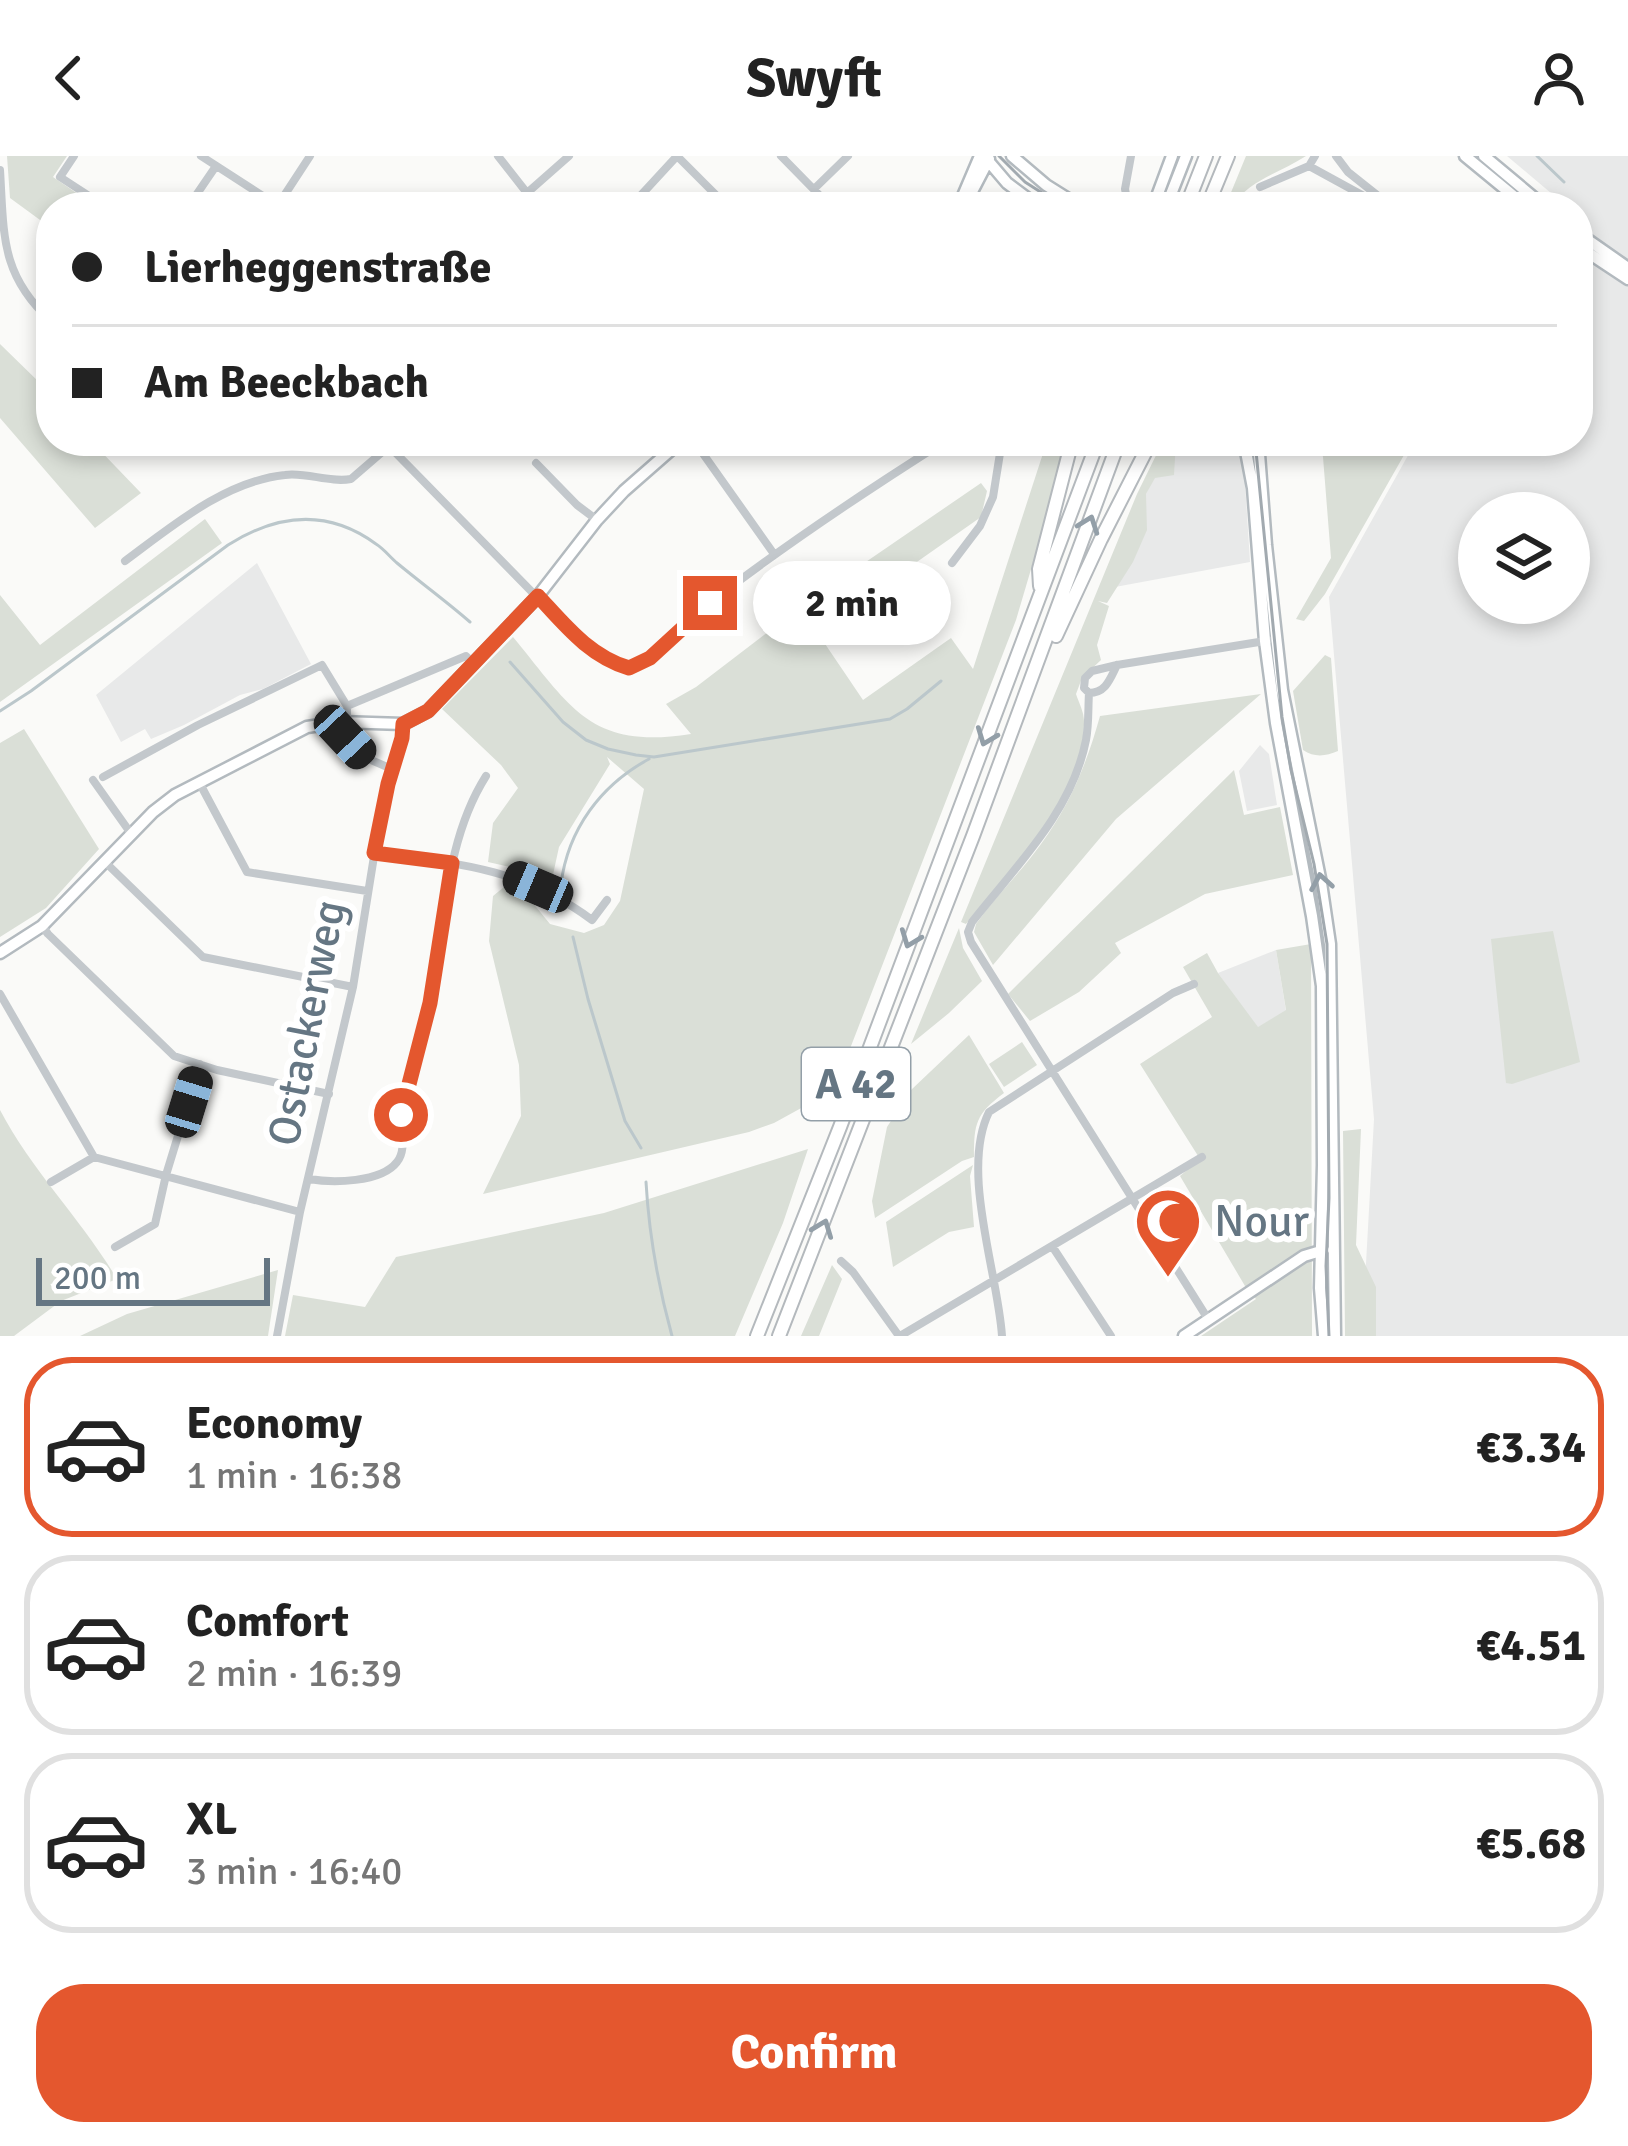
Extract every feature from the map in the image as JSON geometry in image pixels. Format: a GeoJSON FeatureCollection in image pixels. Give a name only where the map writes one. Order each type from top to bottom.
{"type":"FeatureCollection","features":[{"type":"Feature","properties":{"kind":"highway"},"geometry":{"type":"LineString","coordinates":[[1192,192],[1206,156]]}},
{"type":"Feature","properties":{"kind":"highway"},"geometry":{"type":"LineString","coordinates":[[1213,192],[1228,156]]}},
{"type":"Feature","properties":{"kind":"highway"},"geometry":{"type":"LineString","coordinates":[[1040,595],[1040,569],[1068,456]]}},
{"type":"Feature","properties":{"kind":"highway","name":"A 42"},"geometry":{"type":"LineString","coordinates":[[757,1336],[1092,456]]}},
{"type":"Feature","properties":{"kind":"highway","name":"A 42"},"geometry":{"type":"LineString","coordinates":[[779,1336],[859,1136],[1114,456]]}},
{"type":"Feature","properties":{"kind":"highway"},"geometry":{"type":"LineString","coordinates":[[1034,674],[1143,456]]}},
{"type":"Feature","properties":{"kind":"street"},"geometry":{"type":"LineString","coordinates":[[74,156],[60,177],[83,192]]}},
{"type":"Feature","properties":{"kind":"street"},"geometry":{"type":"LineString","coordinates":[[202,156],[256,192]]}},
{"type":"Feature","properties":{"kind":"street"},"geometry":{"type":"LineString","coordinates":[[287,192],[310,156]]}},
{"type":"Feature","properties":{"kind":"street"},"geometry":{"type":"LineString","coordinates":[[498,156],[525,192]]}},
{"type":"Feature","properties":{"kind":"street"},"geometry":{"type":"LineString","coordinates":[[540,192],[569,156]]}},
{"type":"Feature","properties":{"kind":"street"},"geometry":{"type":"LineString","coordinates":[[644,192],[677,156],[713,192]]}},
{"type":"Feature","properties":{"kind":"street"},"geometry":{"type":"LineString","coordinates":[[782,156],[817,192]]}},
{"type":"Feature","properties":{"kind":"street"},"geometry":{"type":"LineString","coordinates":[[814,189],[848,156]]}},
{"type":"Feature","properties":{"kind":"street"},"geometry":{"type":"LineString","coordinates":[[1012,156],[1057,192]]}},
{"type":"Feature","properties":{"kind":"street"},"geometry":{"type":"LineString","coordinates":[[1126,192],[1131,156]]}},
{"type":"Feature","properties":{"kind":"street"},"geometry":{"type":"LineString","coordinates":[[1159,192],[1172,156]]}},
{"type":"Feature","properties":{"kind":"street"},"geometry":{"type":"LineString","coordinates":[[1172,192],[1186,156]]}},
{"type":"Feature","properties":{"kind":"street"},"geometry":{"type":"LineString","coordinates":[[1260,187],[1309,166],[1315,156]]}},
{"type":"Feature","properties":{"kind":"street"},"geometry":{"type":"LineString","coordinates":[[1336,156],[1371,192]]}},
{"type":"Feature","properties":{"kind":"street"},"geometry":{"type":"LineString","coordinates":[[1465,156],[1509,192]]}},
{"type":"Feature","properties":{"kind":"street"},"geometry":{"type":"LineString","coordinates":[[1484,156],[1527,192]]}},
{"type":"Feature","properties":{"kind":"street"},"geometry":{"type":"LineString","coordinates":[[986,157],[1019,192]]}},
{"type":"Feature","properties":{"kind":"street"},"geometry":{"type":"LineString","coordinates":[[973,192],[986,157]]}},
{"type":"Feature","properties":{"kind":"street"},"geometry":{"type":"LineString","coordinates":[[968,192],[986,157]]}},
{"type":"Feature","properties":{"kind":"street"},"geometry":{"type":"LineString","coordinates":[[198,192],[216,166]]}},
{"type":"Feature","properties":{"kind":"street"},"geometry":{"type":"LineString","coordinates":[[1309,166],[1359,192]]}},
{"type":"Feature","properties":{"kind":"street"},"geometry":{"type":"LineString","coordinates":[[0,170],[8,266],[36,307]]}},
{"type":"Feature","properties":{"kind":"street"},"geometry":{"type":"LineString","coordinates":[[975,192],[989,183],[1007,183]]}},
{"type":"Feature","properties":{"kind":"street"},"geometry":{"type":"LineString","coordinates":[[1593,244],[1628,268]]}},
{"type":"Feature","properties":{"kind":"street"},"geometry":{"type":"LineString","coordinates":[[1593,256],[1628,279]]}},
{"type":"Feature","properties":{"kind":"street"},"geometry":{"type":"LineString","coordinates":[[125,561],[183,519],[245,485],[294,474],[351,479],[375,456]]}},
{"type":"Feature","properties":{"kind":"street"},"geometry":{"type":"LineString","coordinates":[[403,456],[579,640],[629,668],[650,658],[774,554],[922,456]]}},
{"type":"Feature","properties":{"kind":"street"},"geometry":{"type":"LineString","coordinates":[[0,952],[42,926],[166,800],[307,727],[347,722],[403,724],[428,711],[538,596],[597,520],[664,456]]}},
{"type":"Feature","properties":{"kind":"street"},"geometry":{"type":"LineString","coordinates":[[705,456],[774,554]]}},
{"type":"Feature","properties":{"kind":"street"},"geometry":{"type":"LineString","coordinates":[[952,563],[980,526],[993,497],[1000,456]]}},
{"type":"Feature","properties":{"kind":"street"},"geometry":{"type":"LineString","coordinates":[[1247,456],[1277,692],[1322,884],[1330,944],[1324,1336]]}},
{"type":"Feature","properties":{"kind":"street"},"geometry":{"type":"LineString","coordinates":[[1259,456],[1270,640]]}},
{"type":"Feature","properties":{"kind":"street"},"geometry":{"type":"LineString","coordinates":[[536,463],[597,520]]}},
{"type":"Feature","properties":{"kind":"street"},"geometry":{"type":"LineString","coordinates":[[1117,665],[1106,687],[1098,692],[1084,688],[1092,671],[1117,665],[1270,640]]}},
{"type":"Feature","properties":{"kind":"street"},"geometry":{"type":"LineString","coordinates":[[346,706],[466,656],[473,663]]}},
{"type":"Feature","properties":{"kind":"street"},"geometry":{"type":"LineString","coordinates":[[132,835],[98,778],[198,725],[322,665],[346,706],[347,722]]}},
{"type":"Feature","properties":{"kind":"street"},"geometry":{"type":"LineString","coordinates":[[1089,692],[1087,736],[1070,788],[1036,843],[968,932],[1209,1321]]}},
{"type":"Feature","properties":{"kind":"street","name":"Ostackerweg"},"geometry":{"type":"LineString","coordinates":[[277,1336],[300,1212],[353,987],[374,853],[403,724]]}},
{"type":"Feature","properties":{"kind":"street"},"geometry":{"type":"LineString","coordinates":[[345,737],[364,758],[392,770]]}},
{"type":"Feature","properties":{"kind":"street"},"geometry":{"type":"LineString","coordinates":[[309,1179],[357,1180],[385,1172],[400,1158],[401,1115],[430,1003],[454,847],[472,798],[486,776]]}},
{"type":"Feature","properties":{"kind":"street"},"geometry":{"type":"LineString","coordinates":[[199,782],[247,872],[367,891]]}},
{"type":"Feature","properties":{"kind":"street"},"geometry":{"type":"LineString","coordinates":[[374,853],[490,869],[545,891],[592,920],[607,900]]}},
{"type":"Feature","properties":{"kind":"street"},"geometry":{"type":"LineString","coordinates":[[105,862],[202,957],[353,987]]}},
{"type":"Feature","properties":{"kind":"street"},"geometry":{"type":"LineString","coordinates":[[42,926],[175,1056],[329,1094]]}},
{"type":"Feature","properties":{"kind":"street"},"geometry":{"type":"LineString","coordinates":[[1002,1336],[979,1190],[983,1124],[989,1112],[1174,993],[1194,985]]}},
{"type":"Feature","properties":{"kind":"street"},"geometry":{"type":"LineString","coordinates":[[0,994],[94,1157]]}},
{"type":"Feature","properties":{"kind":"street"},"geometry":{"type":"LineString","coordinates":[[116,1247],[155,1224],[200,1064]]}},
{"type":"Feature","properties":{"kind":"street"},"geometry":{"type":"LineString","coordinates":[[51,1182],[94,1157],[300,1212]]}},
{"type":"Feature","properties":{"kind":"street"},"geometry":{"type":"LineString","coordinates":[[841,1261],[900,1336],[1202,1157]]}},
{"type":"Feature","properties":{"kind":"street"},"geometry":{"type":"LineString","coordinates":[[1052,1246],[1112,1336]]}},
{"type":"Feature","properties":{"kind":"street"},"geometry":{"type":"LineString","coordinates":[[1184,1336],[1304,1256],[1326,1250]]}},
{"type":"Feature","properties":{"kind":"street"},"geometry":{"type":"LineString","coordinates":[[1326,1250],[1335,1336]]}},
{"type":"Feature","properties":{"kind":"shaded area"},"geometry":{"type":"Polygon","coordinates":[[[7,156],[67,156],[53,177],[75,192],[36,192],[36,217],[10,198],[7,156]]]}},
{"type":"Feature","properties":{"kind":"shaded area"},"geometry":{"type":"Polygon","coordinates":[[[1246,156],[1306,156],[1245,192],[1231,192],[1246,156]]]}},
{"type":"Feature","properties":{"kind":"shaded area"},"geometry":{"type":"Polygon","coordinates":[[[1507,156],[1628,156],[1628,1336],[1362,1336],[1374,1119],[1329,597],[1408,456],[1593,456],[1593,192],[1550,192],[1507,156]]]}},
{"type":"Feature","properties":{"kind":"shaded area"},"geometry":{"type":"Polygon","coordinates":[[[0,344],[36,379],[36,456],[105,456],[141,493],[95,528],[0,418],[0,344]]]}},
{"type":"Feature","properties":{"kind":"shaded area"},"geometry":{"type":"Polygon","coordinates":[[[1042,456],[1065,456],[1016,620],[834,1090],[749,1132],[483,1194],[521,1116],[519,1065],[489,941],[493,896],[504,887],[523,891],[550,924],[584,933],[604,925],[620,901],[644,789],[607,757],[610,764],[559,847],[551,884],[527,871],[488,862],[493,823],[518,788],[501,765],[442,709],[513,637],[568,703],[606,729],[657,737],[691,734],[666,704],[981,483],[987,491],[981,517],[817,632],[863,700],[951,638],[973,669],[1042,456]]]}},
{"type":"Feature","properties":{"kind":"shaded area"},"geometry":{"type":"Polygon","coordinates":[[[1156,456],[1175,456],[1174,475],[1155,478],[1146,494],[1147,530],[1133,562],[1107,603],[1098,601],[1109,606],[1097,645],[1101,660],[1082,678],[1076,694],[1084,721],[1072,776],[1042,830],[966,924],[961,922],[1156,456]]]}},
{"type":"Feature","properties":{"kind":"shaded area"},"geometry":{"type":"Polygon","coordinates":[[[1164,456],[1240,456],[1250,562],[1115,587],[1144,498],[1164,456]]]}},
{"type":"Feature","properties":{"kind":"shaded area"},"geometry":{"type":"Polygon","coordinates":[[[1403,456],[1325,594],[1304,621],[1296,619],[1331,558],[1323,457],[1403,456]]]}},
{"type":"Feature","properties":{"kind":"shaded area"},"geometry":{"type":"Polygon","coordinates":[[[205,519],[222,543],[0,702],[0,595],[40,645],[205,519]]]}},
{"type":"Feature","properties":{"kind":"shaded area"},"geometry":{"type":"Polygon","coordinates":[[[257,563],[311,664],[151,739],[145,729],[121,742],[96,695],[257,563]]]}},
{"type":"Feature","properties":{"kind":"shaded area"},"geometry":{"type":"Polygon","coordinates":[[[1325,655],[1331,658],[1338,751],[1316,755],[1303,750],[1293,691],[1325,655]]]}},
{"type":"Feature","properties":{"kind":"shaded area"},"geometry":{"type":"Polygon","coordinates":[[[1261,694],[1116,819],[993,965],[974,932],[976,924],[1061,814],[1100,716],[1261,694]]]}},
{"type":"Feature","properties":{"kind":"shaded area"},"geometry":{"type":"Polygon","coordinates":[[[24,729],[99,849],[46,908],[0,937],[0,743],[24,729]]]}},
{"type":"Feature","properties":{"kind":"shaded area"},"geometry":{"type":"Polygon","coordinates":[[[1260,745],[1269,754],[1277,805],[1247,811],[1239,771],[1260,745]]]}},
{"type":"Feature","properties":{"kind":"shaded area"},"geometry":{"type":"Polygon","coordinates":[[[1234,770],[1244,815],[1280,807],[1293,875],[1205,894],[1115,943],[1121,953],[1079,992],[1030,1021],[1008,994],[1234,770]]]}},
{"type":"Feature","properties":{"kind":"shaded area"},"geometry":{"type":"Polygon","coordinates":[[[959,928],[963,948],[982,981],[911,1044],[959,928]]]}},
{"type":"Feature","properties":{"kind":"shaded area"},"geometry":{"type":"Polygon","coordinates":[[[1553,931],[1580,1062],[1506,1083],[1491,939],[1553,931]]]}},
{"type":"Feature","properties":{"kind":"shaded area"},"geometry":{"type":"Polygon","coordinates":[[[1311,944],[1312,1336],[1201,1336],[1256,1299],[1180,1176],[1200,1159],[1140,1064],[1212,1017],[1183,967],[1207,953],[1258,1027],[1286,1010],[1276,950],[1311,944]]]}},
{"type":"Feature","properties":{"kind":"shaded area"},"geometry":{"type":"Polygon","coordinates":[[[1276,950],[1286,1011],[1257,1028],[1218,973],[1276,950]]]}},
{"type":"Feature","properties":{"kind":"shaded area"},"geometry":{"type":"Polygon","coordinates":[[[969,1035],[1004,1093],[978,1120],[974,1157],[875,1218],[872,1201],[887,1127],[911,1090],[969,1035]]]}},
{"type":"Feature","properties":{"kind":"shaded area"},"geometry":{"type":"Polygon","coordinates":[[[1022,1042],[1037,1065],[1004,1087],[989,1064],[1022,1042]]]}},
{"type":"Feature","properties":{"kind":"shaded area"},"geometry":{"type":"Polygon","coordinates":[[[0,1110],[117,1279],[61,1301],[14,1336],[0,1336],[0,1110]]]}},
{"type":"Feature","properties":{"kind":"shaded area"},"geometry":{"type":"Polygon","coordinates":[[[1361,1129],[1356,1245],[1376,1287],[1376,1336],[1345,1336],[1343,1131],[1361,1129]]]}},
{"type":"Feature","properties":{"kind":"shaded area"},"geometry":{"type":"Polygon","coordinates":[[[808,1149],[783,1223],[735,1336],[285,1336],[293,1295],[365,1307],[396,1257],[604,1213],[808,1149]]]}},
{"type":"Feature","properties":{"kind":"shaded area"},"geometry":{"type":"Polygon","coordinates":[[[973,1165],[974,1227],[949,1232],[893,1267],[886,1222],[973,1165]]]}},
{"type":"Feature","properties":{"kind":"shaded area"},"geometry":{"type":"Polygon","coordinates":[[[832,1265],[842,1279],[819,1336],[801,1336],[832,1265]]]}},
{"type":"Feature","properties":{"kind":"shaded area"},"geometry":{"type":"Polygon","coordinates":[[[278,1270],[268,1336],[80,1336],[127,1314],[278,1270]]]}},
{"type":"Feature","properties":{"kind":"waterway"},"geometry":{"type":"LineString","coordinates":[[1537,156],[1564,182]]}},
{"type":"Feature","properties":{"kind":"waterway"},"geometry":{"type":"LineString","coordinates":[[0,711],[228,545],[283,522],[321,520],[358,532],[470,622]]}},
{"type":"Feature","properties":{"kind":"waterway"},"geometry":{"type":"LineString","coordinates":[[510,662],[563,722],[586,740],[654,757],[890,719],[941,681]]}},
{"type":"Feature","properties":{"kind":"waterway"},"geometry":{"type":"LineString","coordinates":[[561,884],[571,845],[590,811],[616,782],[649,759]]}},
{"type":"Feature","properties":{"kind":"waterway"},"geometry":{"type":"LineString","coordinates":[[573,937],[625,1121],[641,1148]]}},
{"type":"Feature","properties":{"kind":"waterway"},"geometry":{"type":"LineString","coordinates":[[646,1182],[655,1260],[672,1336]]}},
{"type":"Feature","properties":{"kind":"tram line"},"geometry":{"type":"LineString","coordinates":[[999,156],[1041,192]]}},
{"type":"Feature","properties":{"kind":"tram line"},"geometry":{"type":"LineString","coordinates":[[1256,456],[1282,717],[1327,944],[1329,1336]]}},
{"type":"Feature","properties":{"kind":"place","name":"Nour"},"geometry":{"type":"Point","coordinates":[1168,1280]}},
{"type":"Feature","properties":{"kind":"route"},"geometry":{"type":"LineString","coordinates":[[401,1115],[430,1003],[452,863],[374,853],[403,724],[428,711],[538,596],[579,640],[629,668],[650,658],[710,603]]}}]}
